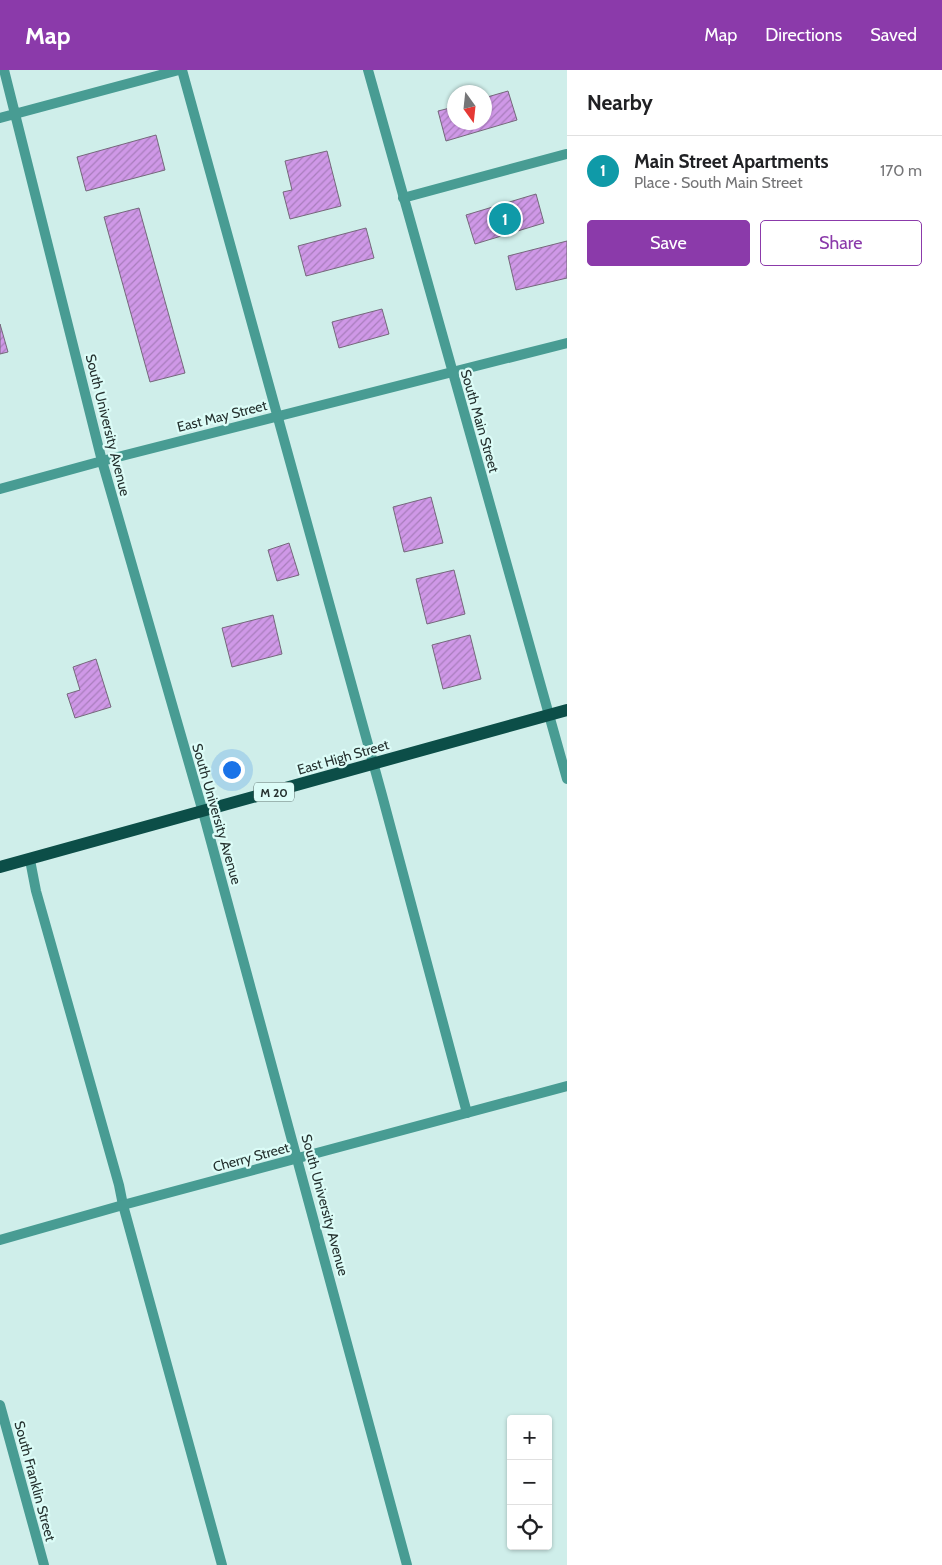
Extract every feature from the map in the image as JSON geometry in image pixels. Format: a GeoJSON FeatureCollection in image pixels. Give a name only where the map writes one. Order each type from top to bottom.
{"type":"FeatureCollection","features":[{"type":"Feature","properties":{"kind":"main road","name":"M 20"},"geometry":{"type":"LineString","coordinates":[[549,715],[567,710]]}},
{"type":"Feature","properties":{"kind":"main road","name":"East High Street"},"geometry":{"type":"LineString","coordinates":[[0,867],[549,715]]}},
{"type":"Feature","properties":{"kind":"street","name":"South University Avenue"},"geometry":{"type":"LineString","coordinates":[[4,70],[102,461],[203,812],[408,1565]]}},
{"type":"Feature","properties":{"kind":"street"},"geometry":{"type":"LineString","coordinates":[[0,118],[180,70],[374,764],[467,1113]]}},
{"type":"Feature","properties":{"kind":"street","name":"South Main Street"},"geometry":{"type":"LineString","coordinates":[[368,70],[567,780]]}},
{"type":"Feature","properties":{"kind":"street"},"geometry":{"type":"LineString","coordinates":[[404,198],[566,154]]}},
{"type":"Feature","properties":{"kind":"street","name":"East May Street"},"geometry":{"type":"LineString","coordinates":[[0,489],[102,461],[567,342]]}},
{"type":"Feature","properties":{"kind":"street"},"geometry":{"type":"LineString","coordinates":[[30,860],[36,891],[119,1185],[222,1565]]}},
{"type":"Feature","properties":{"kind":"street","name":"Cherry Street"},"geometry":{"type":"LineString","coordinates":[[0,1240],[123,1205],[567,1086]]}},
{"type":"Feature","properties":{"kind":"street","name":"South Franklin Street"},"geometry":{"type":"LineString","coordinates":[[0,1405],[44,1565]]}},
{"type":"Feature","properties":{"kind":"building"},"geometry":{"type":"Polygon","coordinates":[[[508,91],[517,120],[492,127],[492,96],[508,91]]]}},
{"type":"Feature","properties":{"kind":"building"},"geometry":{"type":"Polygon","coordinates":[[[447,109],[447,130],[483,130],[446,141],[438,111],[447,109]]]}},
{"type":"Feature","properties":{"kind":"building"},"geometry":{"type":"Polygon","coordinates":[[[156,135],[165,170],[86,191],[77,157],[156,135]]]}},
{"type":"Feature","properties":{"kind":"building"},"geometry":{"type":"Polygon","coordinates":[[[327,151],[341,206],[290,219],[283,192],[292,190],[285,161],[327,151]]]}},
{"type":"Feature","properties":{"kind":"building"},"geometry":{"type":"Polygon","coordinates":[[[536,194],[544,223],[475,244],[466,215],[536,194]]]}},
{"type":"Feature","properties":{"kind":"building"},"geometry":{"type":"Polygon","coordinates":[[[139,208],[185,373],[150,382],[104,217],[139,208]]]}},
{"type":"Feature","properties":{"kind":"building"},"geometry":{"type":"Polygon","coordinates":[[[366,228],[374,258],[306,276],[298,246],[366,228]]]}},
{"type":"Feature","properties":{"kind":"building"},"geometry":{"type":"Polygon","coordinates":[[[567,241],[567,278],[516,290],[508,256],[567,241]]]}},
{"type":"Feature","properties":{"kind":"building"},"geometry":{"type":"Polygon","coordinates":[[[382,309],[389,334],[339,348],[332,322],[382,309]]]}},
{"type":"Feature","properties":{"kind":"building"},"geometry":{"type":"Polygon","coordinates":[[[0,324],[8,352],[0,354],[0,324]]]}},
{"type":"Feature","properties":{"kind":"building"},"geometry":{"type":"Polygon","coordinates":[[[431,497],[443,543],[404,552],[393,507],[431,497]]]}},
{"type":"Feature","properties":{"kind":"building"},"geometry":{"type":"Polygon","coordinates":[[[289,543],[299,575],[277,581],[268,550],[289,543]]]}},
{"type":"Feature","properties":{"kind":"building"},"geometry":{"type":"Polygon","coordinates":[[[454,570],[465,614],[427,624],[416,579],[454,570]]]}},
{"type":"Feature","properties":{"kind":"building"},"geometry":{"type":"Polygon","coordinates":[[[273,615],[282,654],[232,667],[222,628],[273,615]]]}},
{"type":"Feature","properties":{"kind":"building"},"geometry":{"type":"Polygon","coordinates":[[[470,635],[481,679],[443,689],[432,645],[470,635]]]}},
{"type":"Feature","properties":{"kind":"building"},"geometry":{"type":"Polygon","coordinates":[[[96,659],[111,707],[75,718],[67,694],[80,690],[73,667],[96,659]]]}},
{"type":"Feature","properties":{"kind":"place","name":"Main Street Apartments"},"geometry":{"type":"Point","coordinates":[505,219]}}]}
